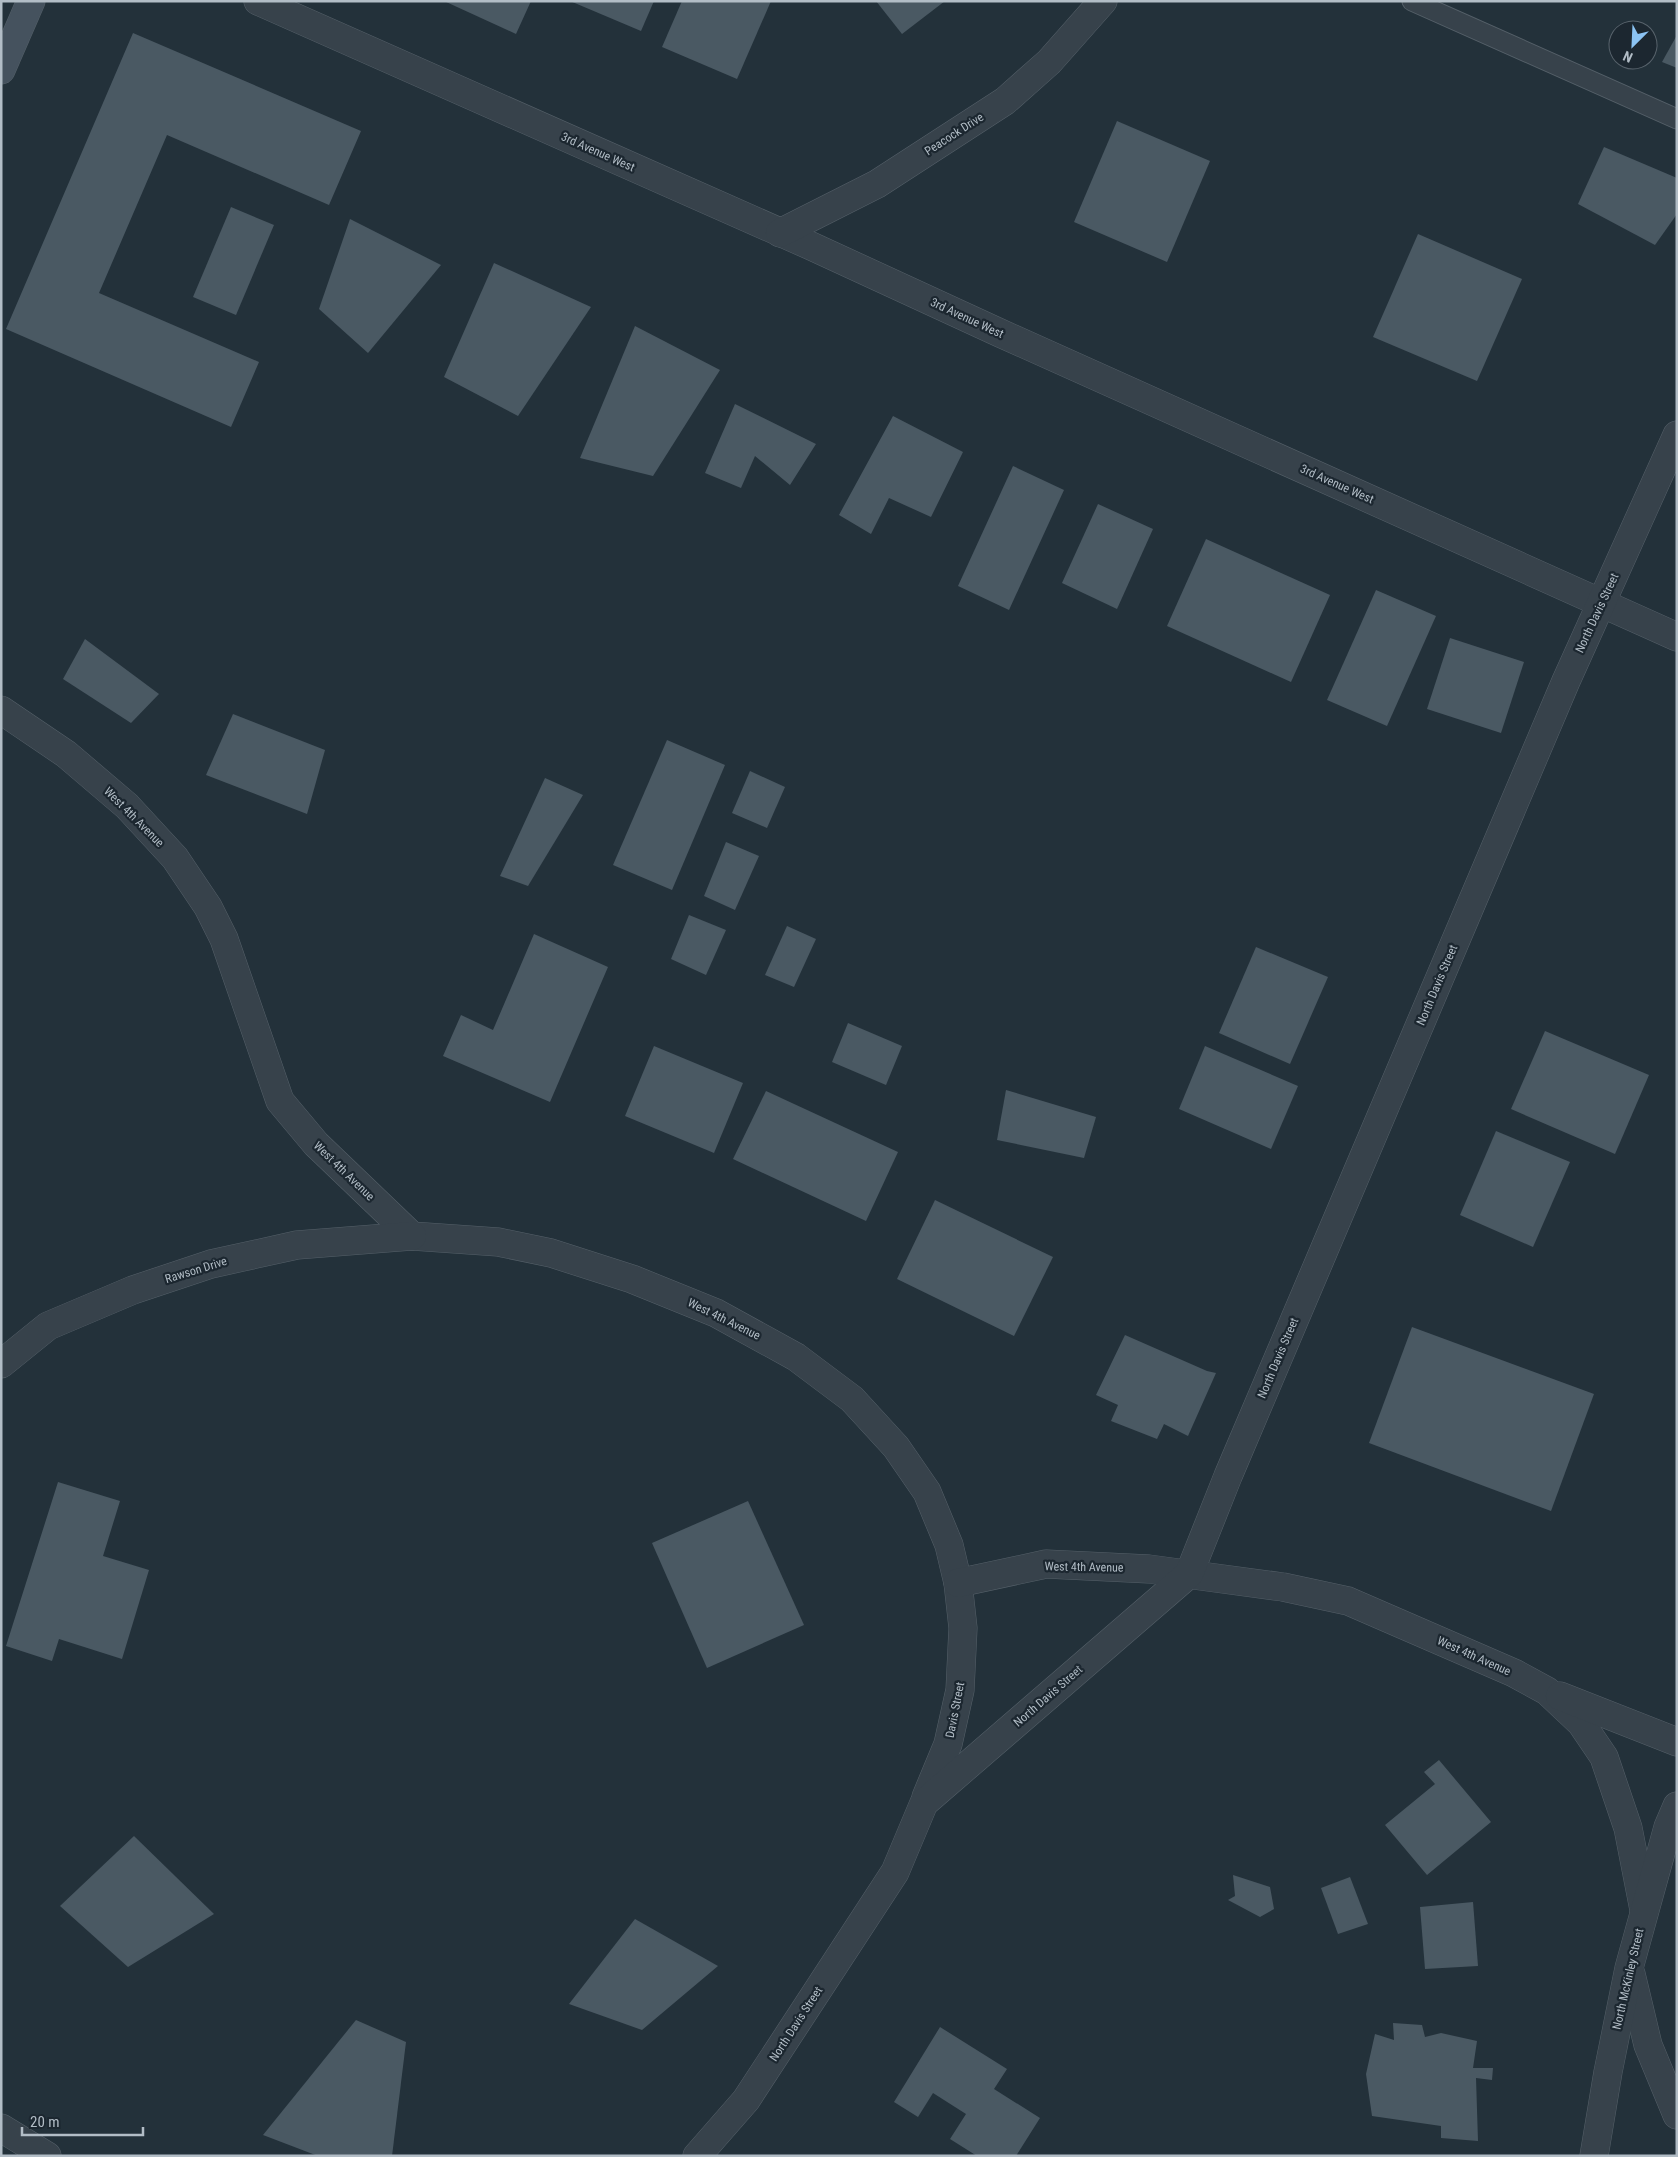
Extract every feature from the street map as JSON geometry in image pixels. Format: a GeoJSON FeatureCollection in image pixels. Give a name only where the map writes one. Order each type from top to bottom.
{"type":"FeatureCollection","features":[{"type":"Feature","properties":{"kind":"main road"},"geometry":{"type":"LineString","coordinates":[[1,70],[31,1]]}},
{"type":"Feature","properties":{"kind":"street","name":"3rd Avenue West"},"geometry":{"type":"LineString","coordinates":[[258,1],[780,233],[1603,602],[1677,637]]}},
{"type":"Feature","properties":{"kind":"street","name":"Peacock Drive"},"geometry":{"type":"LineString","coordinates":[[780,233],[877,184],[1005,101],[1049,62],[1103,1]]}},
{"type":"Feature","properties":{"kind":"street","name":"North Davis Street"},"geometry":{"type":"LineString","coordinates":[[697,2156],[746,2100],[895,1872],[924,1803],[1189,1574],[1228,1476],[1546,726],[1677,435]]}},
{"type":"Feature","properties":{"kind":"street","name":"West 4th Avenue"},"geometry":{"type":"LineString","coordinates":[[1,710],[66,754],[120,800],[174,858],[208,907],[224,939],[280,1101],[316,1144],[412,1236],[498,1242],[551,1253],[632,1279],[716,1313],[796,1357],[852,1399],[896,1447],[927,1492],[949,1545],[958,1583],[1046,1564],[1149,1569],[1283,1587],[1348,1601],[1514,1673],[1546,1691],[1677,1742]]}},
{"type":"Feature","properties":{"kind":"street","name":"Rawson Drive"},"geometry":{"type":"LineString","coordinates":[[1,1364],[48,1326],[133,1290],[211,1264],[297,1245],[412,1236]]}},
{"type":"Feature","properties":{"kind":"street","name":"Davis Street"},"geometry":{"type":"LineString","coordinates":[[924,1803],[948,1744],[960,1690],[963,1628],[958,1583]]}},
{"type":"Feature","properties":{"kind":"street","name":"West 4th Avenue"},"geometry":{"type":"LineString","coordinates":[[1546,1691],[1581,1723],[1604,1757],[1628,1828],[1644,1910]]}},
{"type":"Feature","properties":{"kind":"street","name":"North McKinley Street"},"geometry":{"type":"LineString","coordinates":[[1594,2156],[1608,2072],[1629,1968],[1668,1827],[1677,1806]]}},
{"type":"Feature","properties":{"kind":"street"},"geometry":{"type":"LineString","coordinates":[[1629,1968],[1648,2045],[1677,2115]]}},
{"type":"Feature","properties":{"kind":"street"},"geometry":{"type":"LineString","coordinates":[[1,2128],[48,2156]]}},
{"type":"Feature","properties":{"kind":"lane"},"geometry":{"type":"LineString","coordinates":[[1412,1],[1677,119]]}},
{"type":"Feature","properties":{"kind":"building"},"geometry":{"type":"Polygon","coordinates":[[[444,1],[531,1],[516,34],[444,1]]]}},
{"type":"Feature","properties":{"kind":"building"},"geometry":{"type":"Polygon","coordinates":[[[570,1],[654,1],[641,31],[570,1]]]}},
{"type":"Feature","properties":{"kind":"building"},"geometry":{"type":"Polygon","coordinates":[[[682,1],[771,1],[737,79],[662,47],[682,1]]]}},
{"type":"Feature","properties":{"kind":"building"},"geometry":{"type":"Polygon","coordinates":[[[876,1],[945,1],[902,34],[876,1]]]}},
{"type":"Feature","properties":{"kind":"building"},"geometry":{"type":"Polygon","coordinates":[[[133,33],[361,131],[329,205],[167,135],[99,293],[259,362],[231,427],[6,329],[133,33]]]}},
{"type":"Feature","properties":{"kind":"building"},"geometry":{"type":"Polygon","coordinates":[[[1677,35],[1677,68],[1662,62],[1677,35]]]}},
{"type":"Feature","properties":{"kind":"building"},"geometry":{"type":"Polygon","coordinates":[[[1117,121],[1210,161],[1167,262],[1074,222],[1117,121]]]}},
{"type":"Feature","properties":{"kind":"building"},"geometry":{"type":"Polygon","coordinates":[[[1604,147],[1677,178],[1677,214],[1655,245],[1578,204],[1604,147]]]}},
{"type":"Feature","properties":{"kind":"building"},"geometry":{"type":"Polygon","coordinates":[[[231,207],[274,225],[236,315],[193,297],[231,207]]]}},
{"type":"Feature","properties":{"kind":"building"},"geometry":{"type":"Polygon","coordinates":[[[350,219],[441,265],[368,353],[319,309],[350,219]]]}},
{"type":"Feature","properties":{"kind":"building"},"geometry":{"type":"Polygon","coordinates":[[[1418,234],[1522,279],[1477,381],[1373,337],[1418,234]]]}},
{"type":"Feature","properties":{"kind":"building"},"geometry":{"type":"Polygon","coordinates":[[[494,263],[591,307],[518,416],[444,377],[494,263]]]}},
{"type":"Feature","properties":{"kind":"building"},"geometry":{"type":"Polygon","coordinates":[[[635,326],[720,370],[653,476],[580,458],[635,326]]]}},
{"type":"Feature","properties":{"kind":"building"},"geometry":{"type":"Polygon","coordinates":[[[735,404],[816,444],[790,485],[755,456],[741,488],[705,473],[735,404]]]}},
{"type":"Feature","properties":{"kind":"building"},"geometry":{"type":"Polygon","coordinates":[[[893,416],[963,452],[931,517],[889,498],[871,534],[839,515],[893,416]]]}},
{"type":"Feature","properties":{"kind":"building"},"geometry":{"type":"Polygon","coordinates":[[[1013,466],[1064,490],[1009,610],[958,586],[1013,466]]]}},
{"type":"Feature","properties":{"kind":"building"},"geometry":{"type":"Polygon","coordinates":[[[1098,504],[1153,529],[1117,609],[1062,583],[1098,504]]]}},
{"type":"Feature","properties":{"kind":"building"},"geometry":{"type":"Polygon","coordinates":[[[1206,539],[1330,595],[1291,682],[1167,626],[1206,539]]]}},
{"type":"Feature","properties":{"kind":"building"},"geometry":{"type":"Polygon","coordinates":[[[1376,590],[1436,616],[1387,726],[1327,700],[1376,590]]]}},
{"type":"Feature","properties":{"kind":"building"},"geometry":{"type":"Polygon","coordinates":[[[1450,638],[1524,662],[1501,733],[1427,709],[1450,638]]]}},
{"type":"Feature","properties":{"kind":"building"},"geometry":{"type":"Polygon","coordinates":[[[85,639],[159,694],[131,723],[63,679],[85,639]]]}},
{"type":"Feature","properties":{"kind":"building"},"geometry":{"type":"Polygon","coordinates":[[[233,714],[325,750],[307,814],[206,775],[233,714]]]}},
{"type":"Feature","properties":{"kind":"building"},"geometry":{"type":"Polygon","coordinates":[[[667,740],[725,765],[672,890],[613,865],[667,740]]]}},
{"type":"Feature","properties":{"kind":"building"},"geometry":{"type":"Polygon","coordinates":[[[750,771],[785,787],[767,828],[732,813],[750,771]]]}},
{"type":"Feature","properties":{"kind":"building"},"geometry":{"type":"Polygon","coordinates":[[[545,778],[583,795],[528,886],[500,876],[545,778]]]}},
{"type":"Feature","properties":{"kind":"building"},"geometry":{"type":"Polygon","coordinates":[[[726,842],[759,856],[735,910],[704,896],[726,842]]]}},
{"type":"Feature","properties":{"kind":"building"},"geometry":{"type":"Polygon","coordinates":[[[689,915],[726,930],[706,975],[671,959],[689,915]]]}},
{"type":"Feature","properties":{"kind":"building"},"geometry":{"type":"Polygon","coordinates":[[[787,926],[816,939],[794,987],[765,975],[787,926]]]}},
{"type":"Feature","properties":{"kind":"building"},"geometry":{"type":"Polygon","coordinates":[[[534,934],[608,967],[550,1102],[443,1056],[461,1015],[493,1030],[534,934]]]}},
{"type":"Feature","properties":{"kind":"building"},"geometry":{"type":"Polygon","coordinates":[[[1256,947],[1328,977],[1290,1064],[1219,1033],[1256,947]]]}},
{"type":"Feature","properties":{"kind":"building"},"geometry":{"type":"Polygon","coordinates":[[[848,1023],[902,1046],[886,1085],[832,1062],[848,1023]]]}},
{"type":"Feature","properties":{"kind":"building"},"geometry":{"type":"Polygon","coordinates":[[[1545,1031],[1649,1075],[1615,1154],[1511,1109],[1545,1031]]]}},
{"type":"Feature","properties":{"kind":"building"},"geometry":{"type":"Polygon","coordinates":[[[654,1046],[743,1083],[714,1153],[625,1116],[654,1046]]]}},
{"type":"Feature","properties":{"kind":"building"},"geometry":{"type":"Polygon","coordinates":[[[1205,1046],[1298,1086],[1271,1149],[1179,1109],[1205,1046]]]}},
{"type":"Feature","properties":{"kind":"building"},"geometry":{"type":"Polygon","coordinates":[[[1006,1090],[1096,1117],[1084,1158],[997,1140],[1006,1090]]]}},
{"type":"Feature","properties":{"kind":"building"},"geometry":{"type":"Polygon","coordinates":[[[766,1091],[898,1152],[866,1221],[733,1159],[766,1091]]]}},
{"type":"Feature","properties":{"kind":"building"},"geometry":{"type":"Polygon","coordinates":[[[1496,1131],[1570,1162],[1533,1247],[1460,1215],[1496,1131]]]}},
{"type":"Feature","properties":{"kind":"building"},"geometry":{"type":"Polygon","coordinates":[[[935,1200],[1053,1257],[1014,1336],[897,1279],[935,1200]]]}},
{"type":"Feature","properties":{"kind":"building"},"geometry":{"type":"Polygon","coordinates":[[[1412,1327],[1594,1394],[1551,1511],[1369,1443],[1412,1327]]]}},
{"type":"Feature","properties":{"kind":"building"},"geometry":{"type":"Polygon","coordinates":[[[1125,1335],[1207,1371],[1216,1373],[1188,1436],[1164,1424],[1157,1439],[1111,1421],[1118,1405],[1096,1395],[1125,1335]]]}},
{"type":"Feature","properties":{"kind":"building"},"geometry":{"type":"Polygon","coordinates":[[[58,1482],[120,1501],[103,1556],[149,1570],[122,1659],[59,1639],[52,1661],[6,1646],[58,1482]]]}},
{"type":"Feature","properties":{"kind":"building"},"geometry":{"type":"Polygon","coordinates":[[[748,1501],[804,1625],[707,1668],[652,1543],[748,1501]]]}},
{"type":"Feature","properties":{"kind":"building"},"geometry":{"type":"Polygon","coordinates":[[[1439,1760],[1491,1822],[1427,1875],[1385,1825],[1435,1784],[1424,1772],[1439,1760]]]}},
{"type":"Feature","properties":{"kind":"building"},"geometry":{"type":"Polygon","coordinates":[[[134,1836],[214,1914],[128,1967],[60,1906],[134,1836]]]}},
{"type":"Feature","properties":{"kind":"building"},"geometry":{"type":"Polygon","coordinates":[[[1233,1875],[1270,1887],[1274,1909],[1260,1917],[1228,1900],[1235,1896],[1233,1875]]]}},
{"type":"Feature","properties":{"kind":"building"},"geometry":{"type":"Polygon","coordinates":[[[1350,1877],[1368,1924],[1338,1934],[1321,1888],[1350,1877]]]}},
{"type":"Feature","properties":{"kind":"building"},"geometry":{"type":"Polygon","coordinates":[[[1473,1902],[1478,1966],[1425,1969],[1420,1907],[1473,1902]]]}},
{"type":"Feature","properties":{"kind":"building"},"geometry":{"type":"Polygon","coordinates":[[[635,1919],[718,1966],[642,2030],[569,2004],[635,1919]]]}},
{"type":"Feature","properties":{"kind":"building"},"geometry":{"type":"Polygon","coordinates":[[[356,2020],[406,2042],[392,2156],[318,2156],[263,2135],[356,2020]]]}},
{"type":"Feature","properties":{"kind":"building"},"geometry":{"type":"Polygon","coordinates":[[[1393,2023],[1422,2025],[1425,2037],[1441,2033],[1477,2041],[1473,2068],[1493,2068],[1492,2080],[1476,2078],[1478,2141],[1441,2138],[1441,2126],[1372,2116],[1366,2074],[1375,2034],[1394,2040],[1393,2023]]]}},
{"type":"Feature","properties":{"kind":"building"},"geometry":{"type":"Polygon","coordinates":[[[940,2027],[1007,2069],[994,2089],[1040,2118],[1016,2156],[977,2156],[950,2139],[966,2114],[933,2093],[918,2117],[894,2102],[940,2027]]]}}]}
